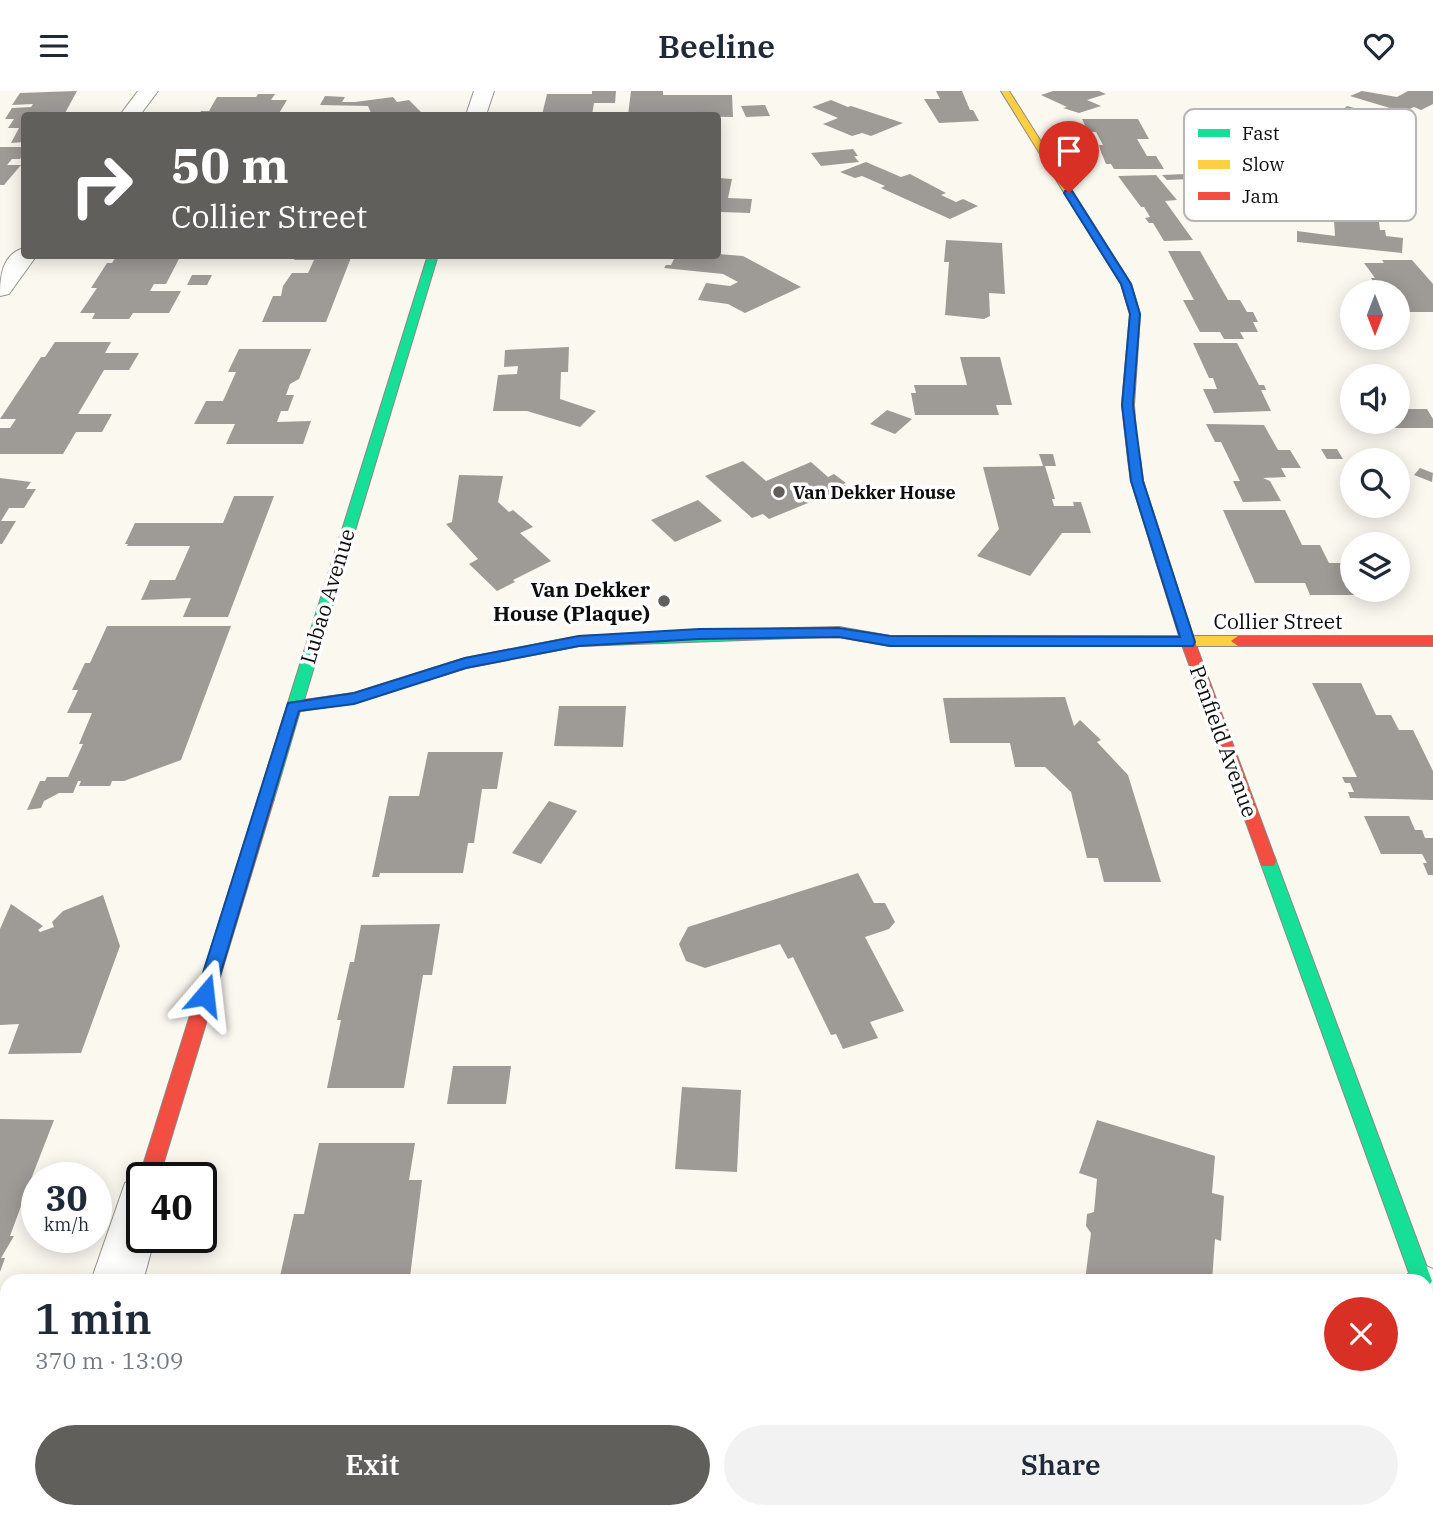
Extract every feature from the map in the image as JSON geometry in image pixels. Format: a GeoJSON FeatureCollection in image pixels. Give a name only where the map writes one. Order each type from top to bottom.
{"type":"FeatureCollection","features":[{"type":"Feature","properties":{"kind":"street"},"geometry":{"type":"LineString","coordinates":[[132,112],[148,91]]}},
{"type":"Feature","properties":{"kind":"street"},"geometry":{"type":"LineString","coordinates":[[477,112],[484,91]]}},
{"type":"Feature","properties":{"kind":"street","name":"Penfield Avenue"},"geometry":{"type":"LineString","coordinates":[[1005,91],[1126,284],[1135,314],[1128,405],[1137,481],[1188,642],[1419,1274]]}},
{"type":"Feature","properties":{"kind":"street"},"geometry":{"type":"LineString","coordinates":[[0,289],[22,259]]}},
{"type":"Feature","properties":{"kind":"street","name":"Lubao Avenue"},"geometry":{"type":"LineString","coordinates":[[154,1162],[432,259]]}},
{"type":"Feature","properties":{"kind":"street","name":"Collier Street"},"geometry":{"type":"LineString","coordinates":[[293,707],[354,698],[465,663],[579,641],[699,634],[839,632],[890,641],[1433,641]]}},
{"type":"Feature","properties":{"kind":"street"},"geometry":{"type":"LineString","coordinates":[[119,1274],[126,1252]]}},
{"type":"Feature","properties":{"kind":"building"},"geometry":{"type":"Polygon","coordinates":[[[77,91],[66,112],[21,112],[21,142],[11,143],[19,128],[8,128],[14,119],[5,119],[12,108],[31,107],[33,104],[12,105],[20,93],[77,91]]]}},
{"type":"Feature","properties":{"kind":"building"},"geometry":{"type":"Polygon","coordinates":[[[592,91],[616,91],[615,103],[594,103],[592,112],[543,112],[547,94],[592,94],[592,91]]]}},
{"type":"Feature","properties":{"kind":"building"},"geometry":{"type":"Polygon","coordinates":[[[631,91],[663,91],[663,95],[732,95],[733,117],[721,117],[721,112],[628,112],[631,91]]]}},
{"type":"Feature","properties":{"kind":"building"},"geometry":{"type":"Polygon","coordinates":[[[936,91],[962,91],[970,110],[973,110],[979,121],[939,123],[924,99],[940,99],[936,91]]]}},
{"type":"Feature","properties":{"kind":"building"},"geometry":{"type":"Polygon","coordinates":[[[1053,91],[1099,91],[1106,94],[1087,100],[1101,106],[1079,113],[1063,108],[1067,107],[1041,95],[1053,91]]]}},
{"type":"Feature","properties":{"kind":"building"},"geometry":{"type":"Polygon","coordinates":[[[1362,91],[1397,97],[1408,91],[1433,91],[1433,104],[1421,110],[1414,107],[1393,109],[1350,96],[1362,91]]]}},
{"type":"Feature","properties":{"kind":"building"},"geometry":{"type":"Polygon","coordinates":[[[258,94],[275,94],[271,100],[287,100],[280,112],[200,112],[209,111],[217,97],[256,97],[258,94]]]}},
{"type":"Feature","properties":{"kind":"building"},"geometry":{"type":"Polygon","coordinates":[[[325,96],[345,97],[342,102],[393,97],[397,102],[409,100],[421,112],[371,112],[368,106],[320,105],[325,96]]]}},
{"type":"Feature","properties":{"kind":"building"},"geometry":{"type":"Polygon","coordinates":[[[831,100],[903,123],[871,136],[862,133],[852,136],[823,124],[838,118],[812,107],[831,100]]]}},
{"type":"Feature","properties":{"kind":"building"},"geometry":{"type":"Polygon","coordinates":[[[765,105],[770,116],[746,117],[741,106],[765,105]]]}},
{"type":"Feature","properties":{"kind":"building"},"geometry":{"type":"Polygon","coordinates":[[[1082,119],[1138,119],[1149,139],[1137,139],[1147,156],[1156,156],[1164,169],[1114,169],[1111,164],[1106,164],[1099,145],[1103,145],[1096,132],[1088,132],[1082,119]]]}},
{"type":"Feature","properties":{"kind":"building"},"geometry":{"type":"Polygon","coordinates":[[[0,147],[21,147],[21,158],[12,159],[7,165],[21,165],[4,185],[0,185],[0,147]]]}},
{"type":"Feature","properties":{"kind":"building"},"geometry":{"type":"Polygon","coordinates":[[[853,149],[859,162],[821,166],[811,153],[853,149]]]}},
{"type":"Feature","properties":{"kind":"building"},"geometry":{"type":"Polygon","coordinates":[[[866,162],[901,177],[910,174],[946,193],[941,195],[956,202],[963,199],[978,206],[950,219],[881,188],[885,186],[862,176],[855,178],[840,172],[866,162]]]}},
{"type":"Feature","properties":{"kind":"building"},"geometry":{"type":"Polygon","coordinates":[[[1184,174],[1184,179],[1167,180],[1162,175],[1184,174]]]}},
{"type":"Feature","properties":{"kind":"building"},"geometry":{"type":"Polygon","coordinates":[[[1156,175],[1177,200],[1165,201],[1193,240],[1164,241],[1153,223],[1149,223],[1145,218],[1150,217],[1144,207],[1141,207],[1118,176],[1156,175]]]}},
{"type":"Feature","properties":{"kind":"building"},"geometry":{"type":"Polygon","coordinates":[[[721,178],[732,179],[728,198],[752,199],[750,213],[721,212],[721,178]]]}},
{"type":"Feature","properties":{"kind":"building"},"geometry":{"type":"Polygon","coordinates":[[[1334,221],[1379,221],[1380,230],[1385,230],[1386,236],[1403,238],[1402,253],[1297,242],[1297,231],[1335,236],[1334,221]]]}},
{"type":"Feature","properties":{"kind":"building"},"geometry":{"type":"Polygon","coordinates":[[[946,240],[1002,243],[1005,294],[989,293],[990,316],[984,319],[945,315],[949,262],[944,262],[946,240]]]}},
{"type":"Feature","properties":{"kind":"building"},"geometry":{"type":"Polygon","coordinates":[[[1168,251],[1200,251],[1228,300],[1240,300],[1247,312],[1253,312],[1258,322],[1253,322],[1258,332],[1240,332],[1244,339],[1224,339],[1220,332],[1200,332],[1183,300],[1194,300],[1168,251]]]}},
{"type":"Feature","properties":{"kind":"building"},"geometry":{"type":"Polygon","coordinates":[[[721,254],[743,256],[801,287],[745,313],[728,304],[698,300],[706,283],[730,286],[738,282],[723,274],[664,268],[671,265],[674,259],[721,259],[721,254]]]}},
{"type":"Feature","properties":{"kind":"building"},"geometry":{"type":"Polygon","coordinates":[[[114,259],[179,259],[166,284],[154,284],[150,291],[181,291],[169,313],[133,313],[129,319],[92,319],[95,313],[80,313],[97,288],[91,288],[107,263],[112,263],[114,259]]]}},
{"type":"Feature","properties":{"kind":"building"},"geometry":{"type":"Polygon","coordinates":[[[350,259],[326,322],[262,322],[273,296],[281,296],[283,286],[292,273],[308,273],[314,260],[294,260],[350,259]]]}},
{"type":"Feature","properties":{"kind":"building"},"geometry":{"type":"Polygon","coordinates":[[[1382,260],[1412,260],[1433,284],[1433,312],[1410,312],[1410,280],[1372,280],[1371,278],[1375,278],[1364,263],[1384,263],[1382,260]]]}},
{"type":"Feature","properties":{"kind":"building"},"geometry":{"type":"Polygon","coordinates":[[[192,275],[212,275],[207,285],[187,285],[192,275]]]}},
{"type":"Feature","properties":{"kind":"building"},"geometry":{"type":"Polygon","coordinates":[[[55,342],[111,342],[105,353],[139,353],[129,370],[104,370],[78,414],[112,414],[102,432],[76,432],[63,454],[0,454],[0,428],[10,428],[16,419],[0,419],[41,357],[45,357],[55,342]]]}},
{"type":"Feature","properties":{"kind":"building"},"geometry":{"type":"Polygon","coordinates":[[[1193,343],[1237,343],[1259,385],[1264,385],[1266,390],[1261,390],[1271,411],[1214,413],[1203,389],[1217,389],[1193,343]]]}},
{"type":"Feature","properties":{"kind":"building"},"geometry":{"type":"Polygon","coordinates":[[[569,347],[568,372],[561,372],[560,399],[596,411],[580,427],[527,411],[493,411],[498,375],[517,374],[518,366],[504,367],[505,350],[569,347]]]}},
{"type":"Feature","properties":{"kind":"building"},"geometry":{"type":"Polygon","coordinates":[[[239,349],[311,349],[299,379],[290,384],[286,395],[294,395],[288,411],[281,411],[277,422],[311,421],[303,444],[226,444],[235,424],[194,424],[206,401],[223,401],[236,372],[228,372],[239,349]]]}},
{"type":"Feature","properties":{"kind":"building"},"geometry":{"type":"Polygon","coordinates":[[[960,357],[1000,357],[1012,405],[996,405],[999,415],[915,415],[911,393],[916,393],[914,385],[967,385],[960,357]]]}},
{"type":"Feature","properties":{"kind":"building"},"geometry":{"type":"Polygon","coordinates":[[[1410,409],[1427,409],[1433,419],[1433,428],[1410,428],[1410,409]]]}},
{"type":"Feature","properties":{"kind":"building"},"geometry":{"type":"Polygon","coordinates":[[[887,410],[912,419],[895,434],[870,424],[887,410]]]}},
{"type":"Feature","properties":{"kind":"building"},"geometry":{"type":"Polygon","coordinates":[[[1206,424],[1264,425],[1278,450],[1290,450],[1301,468],[1281,468],[1286,477],[1263,478],[1270,481],[1281,501],[1243,502],[1233,481],[1240,481],[1221,442],[1215,442],[1206,424]]]}},
{"type":"Feature","properties":{"kind":"building"},"geometry":{"type":"Polygon","coordinates":[[[1321,449],[1337,449],[1340,459],[1327,459],[1321,449]]]}},
{"type":"Feature","properties":{"kind":"building"},"geometry":{"type":"Polygon","coordinates":[[[1039,454],[1053,454],[1056,466],[1043,466],[1039,454]]]}},
{"type":"Feature","properties":{"kind":"building","name":"Van Dekker House"},"geometry":{"type":"Polygon","coordinates":[[[743,461],[766,481],[811,462],[828,477],[834,474],[846,483],[843,484],[847,487],[769,519],[763,514],[752,518],[705,476],[743,461]]]}},
{"type":"Feature","properties":{"kind":"building"},"geometry":{"type":"Polygon","coordinates":[[[1045,466],[1055,499],[1052,499],[1054,506],[1074,506],[1073,502],[1081,502],[1091,533],[1062,533],[1030,576],[977,556],[999,529],[983,467],[1045,466]]]}},
{"type":"Feature","properties":{"kind":"building"},"geometry":{"type":"Polygon","coordinates":[[[1420,468],[1433,473],[1432,482],[1414,475],[1420,468]]]}},
{"type":"Feature","properties":{"kind":"building"},"geometry":{"type":"Polygon","coordinates":[[[459,475],[503,476],[498,502],[509,512],[513,510],[533,527],[520,533],[551,561],[497,591],[469,564],[478,559],[446,524],[452,522],[459,475]]]}},
{"type":"Feature","properties":{"kind":"building"},"geometry":{"type":"Polygon","coordinates":[[[0,478],[31,482],[26,489],[36,489],[24,508],[9,508],[1,521],[16,521],[2,544],[0,544],[0,478]]]}},
{"type":"Feature","properties":{"kind":"building"},"geometry":{"type":"Polygon","coordinates":[[[234,496],[274,496],[228,617],[183,617],[191,598],[141,600],[150,580],[175,580],[190,546],[127,546],[128,544],[125,544],[135,523],[223,523],[234,496]]]}},
{"type":"Feature","properties":{"kind":"building"},"geometry":{"type":"Polygon","coordinates":[[[698,500],[722,521],[675,542],[651,520],[698,500]]]}},
{"type":"Feature","properties":{"kind":"building"},"geometry":{"type":"Polygon","coordinates":[[[1223,510],[1285,510],[1302,545],[1320,545],[1329,563],[1340,563],[1340,595],[1310,595],[1305,583],[1255,583],[1223,510]]]}},
{"type":"Feature","properties":{"kind":"building"},"geometry":{"type":"Polygon","coordinates":[[[107,626],[231,626],[181,760],[124,781],[112,781],[110,786],[79,786],[81,781],[78,781],[73,793],[59,793],[44,801],[41,808],[27,810],[40,781],[45,781],[47,777],[68,777],[83,744],[79,744],[92,713],[67,713],[78,690],[72,690],[85,663],[90,663],[107,626]]]}},
{"type":"Feature","properties":{"kind":"building"},"geometry":{"type":"Polygon","coordinates":[[[1312,683],[1361,683],[1376,715],[1391,715],[1399,730],[1413,730],[1433,771],[1433,800],[1350,798],[1348,792],[1354,792],[1350,783],[1345,783],[1342,777],[1357,777],[1312,683]]]}},
{"type":"Feature","properties":{"kind":"building"},"geometry":{"type":"Polygon","coordinates":[[[1065,697],[1074,726],[1080,720],[1101,740],[1097,742],[1128,775],[1161,882],[1104,882],[1098,858],[1087,858],[1071,792],[1045,767],[1015,767],[1010,743],[950,743],[943,698],[1065,697]]]}},
{"type":"Feature","properties":{"kind":"building"},"geometry":{"type":"Polygon","coordinates":[[[559,706],[626,706],[623,747],[554,746],[559,706]]]}},
{"type":"Feature","properties":{"kind":"building"},"geometry":{"type":"Polygon","coordinates":[[[428,752],[503,752],[497,789],[482,789],[474,843],[468,843],[463,873],[380,873],[379,877],[372,877],[389,796],[419,796],[428,752]]]}},
{"type":"Feature","properties":{"kind":"building"},"geometry":{"type":"Polygon","coordinates":[[[549,801],[577,811],[541,864],[512,853],[549,801]]]}},
{"type":"Feature","properties":{"kind":"building"},"geometry":{"type":"Polygon","coordinates":[[[1364,816],[1409,816],[1415,830],[1422,830],[1425,838],[1433,838],[1433,875],[1428,875],[1423,863],[1427,863],[1422,854],[1381,854],[1364,816]]]}},
{"type":"Feature","properties":{"kind":"building"},"geometry":{"type":"Polygon","coordinates":[[[858,873],[874,903],[885,903],[895,922],[889,929],[865,937],[904,1011],[870,1022],[878,1038],[843,1049],[836,1034],[831,1035],[793,957],[788,959],[780,944],[705,968],[686,961],[679,944],[688,927],[858,873]]]}},
{"type":"Feature","properties":{"kind":"building"},"geometry":{"type":"Polygon","coordinates":[[[103,895],[120,946],[81,1053],[8,1054],[19,1024],[0,1025],[0,929],[11,904],[43,926],[38,930],[40,932],[54,927],[52,922],[63,911],[103,895]]]}},
{"type":"Feature","properties":{"kind":"building"},"geometry":{"type":"Polygon","coordinates":[[[440,924],[432,975],[423,975],[404,1088],[327,1088],[341,1020],[337,1020],[350,962],[354,962],[361,925],[440,924]]]}},
{"type":"Feature","properties":{"kind":"building"},"geometry":{"type":"Polygon","coordinates":[[[453,1066],[511,1066],[506,1104],[447,1104],[453,1066]]]}},
{"type":"Feature","properties":{"kind":"building"},"geometry":{"type":"Polygon","coordinates":[[[682,1087],[741,1090],[737,1172],[675,1169],[682,1087]]]}},
{"type":"Feature","properties":{"kind":"building"},"geometry":{"type":"Polygon","coordinates":[[[0,1119],[54,1120],[38,1162],[21,1162],[21,1206],[10,1236],[14,1236],[1,1258],[5,1258],[0,1272],[0,1119]]]}},
{"type":"Feature","properties":{"kind":"building"},"geometry":{"type":"Polygon","coordinates":[[[1097,1120],[1215,1156],[1212,1193],[1224,1196],[1221,1241],[1215,1239],[1212,1274],[1086,1274],[1091,1233],[1086,1226],[1087,1214],[1094,1212],[1097,1179],[1079,1173],[1097,1120]]]}},
{"type":"Feature","properties":{"kind":"building"},"geometry":{"type":"Polygon","coordinates":[[[319,1143],[415,1143],[409,1180],[422,1180],[410,1274],[281,1274],[294,1214],[304,1214],[319,1143]]]}},
{"type":"Feature","properties":{"kind":"traffic: fast"},"geometry":{"type":"LineString","coordinates":[[266,799],[432,259]]}},
{"type":"Feature","properties":{"kind":"traffic: fast"},"geometry":{"type":"LineString","coordinates":[[293,707],[354,698],[465,663],[579,641],[795,633]]}},
{"type":"Feature","properties":{"kind":"traffic: fast"},"geometry":{"type":"LineString","coordinates":[[1268,861],[1419,1274]]}},
{"type":"Feature","properties":{"kind":"traffic: slow"},"geometry":{"type":"LineString","coordinates":[[1005,91],[1126,284],[1135,314],[1128,405],[1134,459]]}},
{"type":"Feature","properties":{"kind":"traffic: slow"},"geometry":{"type":"LineString","coordinates":[[795,633],[839,632],[890,641],[1238,641]]}},
{"type":"Feature","properties":{"kind":"traffic: jam"},"geometry":{"type":"LineString","coordinates":[[1134,459],[1137,481],[1188,642],[1268,861]]}},
{"type":"Feature","properties":{"kind":"traffic: jam"},"geometry":{"type":"LineString","coordinates":[[1238,641],[1433,641]]}},
{"type":"Feature","properties":{"kind":"traffic: jam"},"geometry":{"type":"LineString","coordinates":[[154,1162],[266,799]]}},
{"type":"Feature","properties":{"kind":"place","name":"Van Dekker House"},"geometry":{"type":"Point","coordinates":[779,492]}},
{"type":"Feature","properties":{"kind":"place","name":"Van Dekker House (Plaque)"},"geometry":{"type":"Point","coordinates":[664,601]}},
{"type":"Feature","properties":{"kind":"route"},"geometry":{"type":"LineString","coordinates":[[205,995],[293,707],[354,698],[465,663],[579,641],[699,634],[839,632],[890,641],[1188,642],[1137,481],[1128,405],[1135,314],[1126,284],[1069,193]]}}]}
